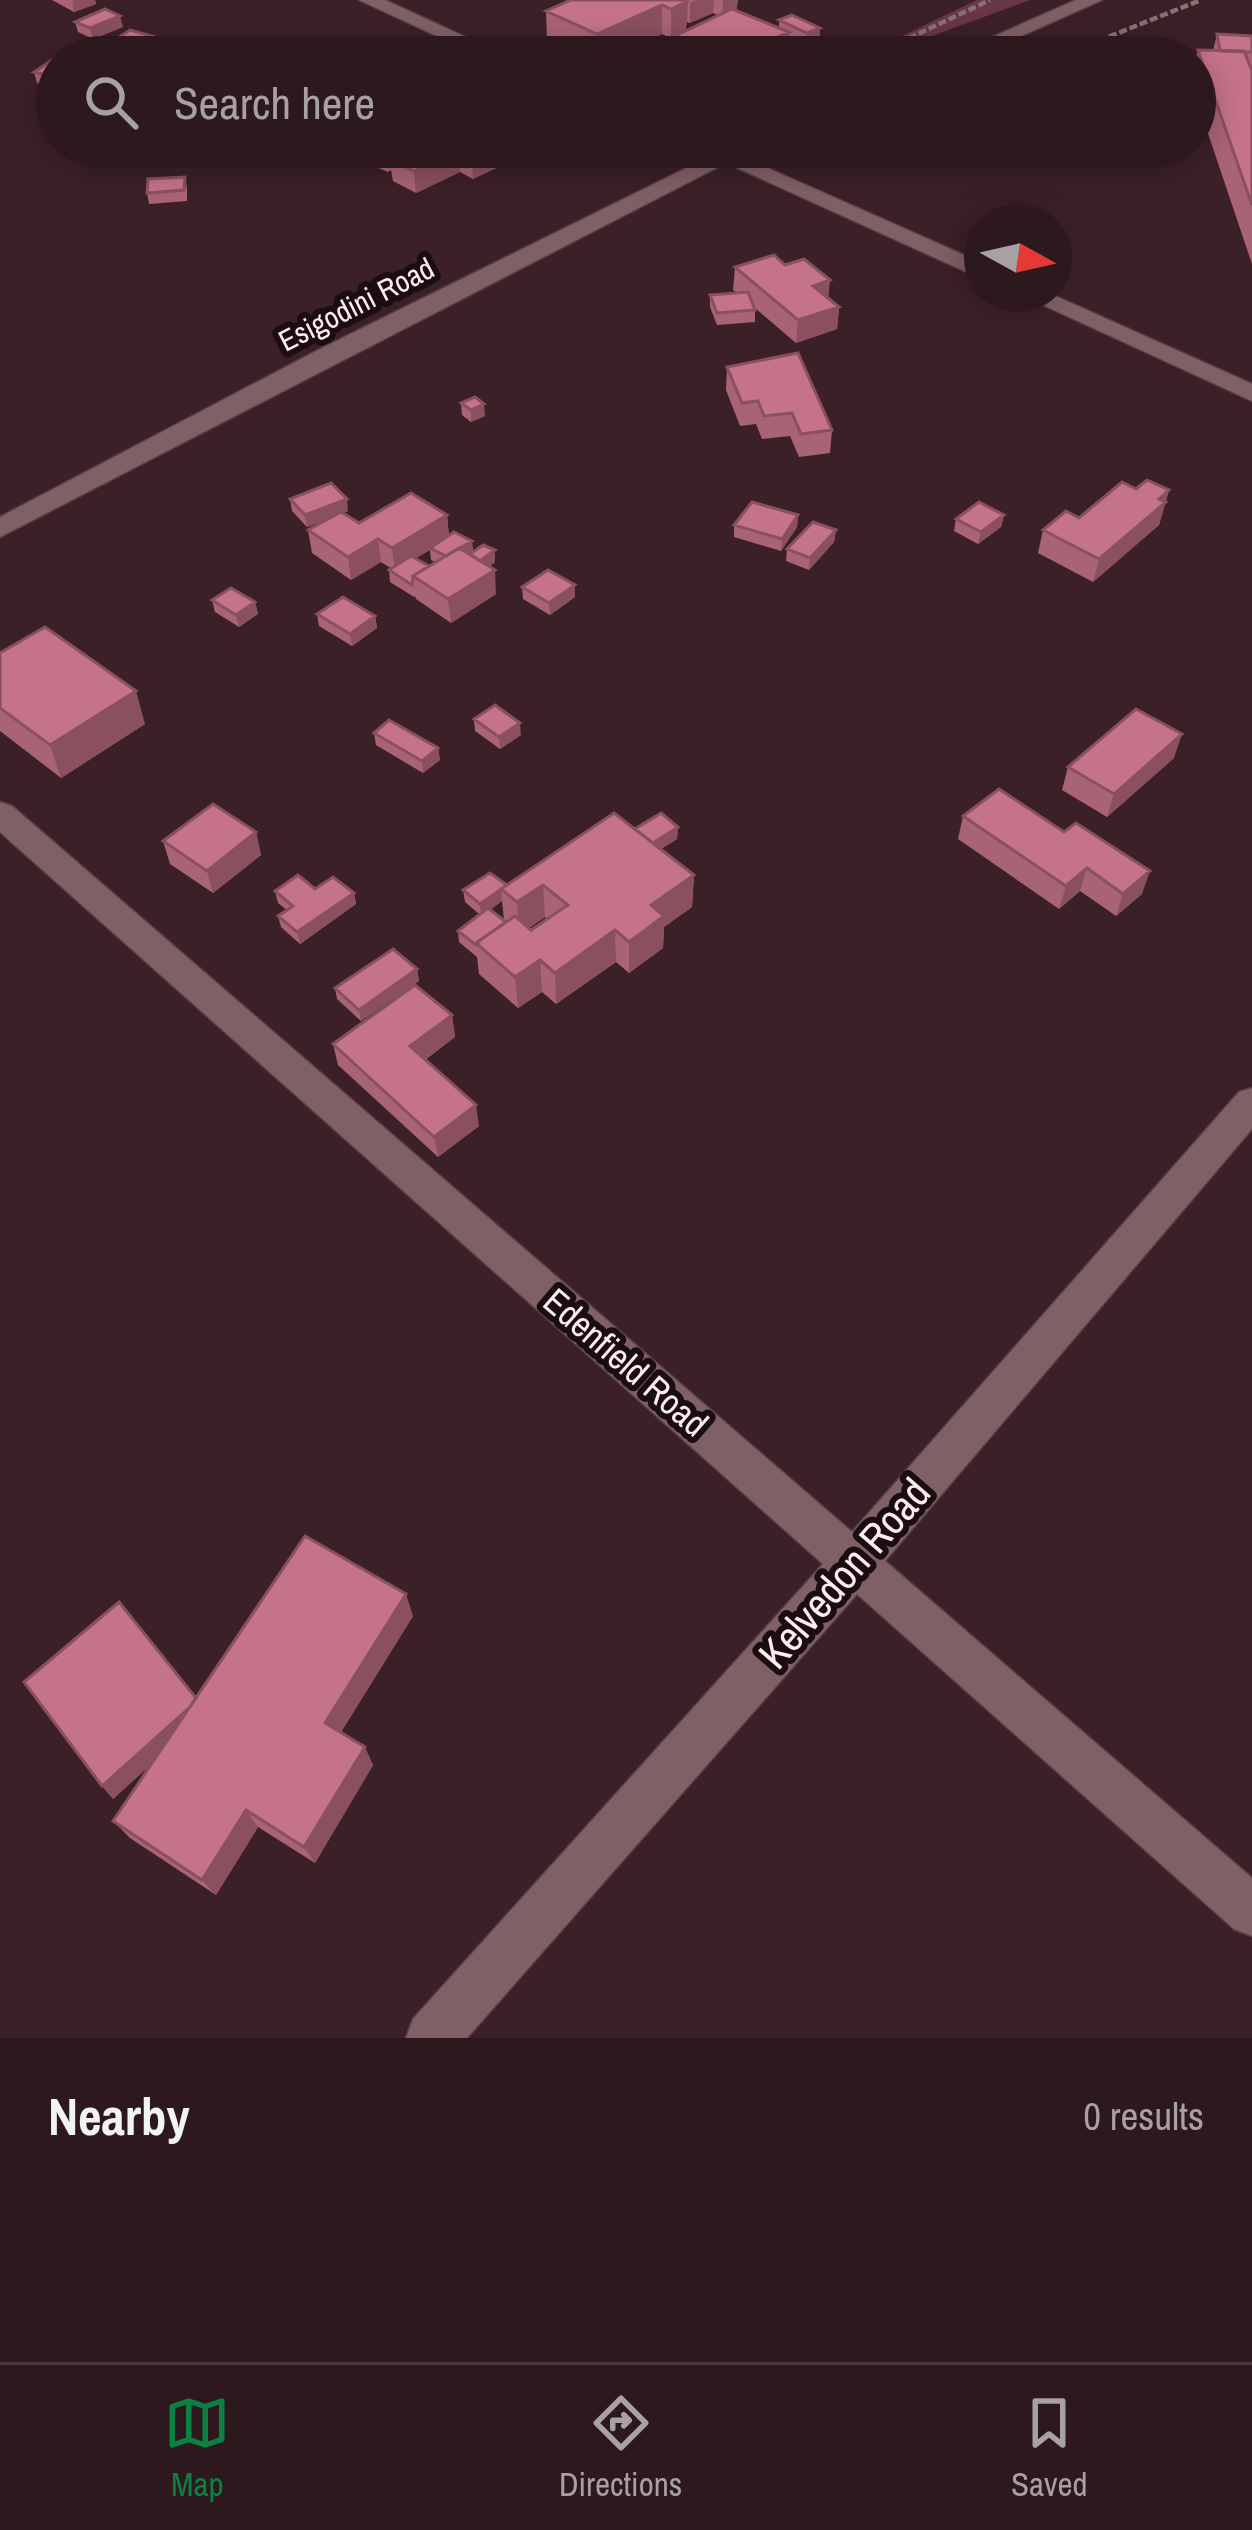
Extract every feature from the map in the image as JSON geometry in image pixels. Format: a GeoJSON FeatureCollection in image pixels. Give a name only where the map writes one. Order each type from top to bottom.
{"type":"FeatureCollection","features":[{"type":"Feature","properties":{"kind":"street"},"geometry":{"type":"LineString","coordinates":[[369,0],[451,36]]}},
{"type":"Feature","properties":{"kind":"street"},"geometry":{"type":"LineString","coordinates":[[1007,36],[1092,0]]}},
{"type":"Feature","properties":{"kind":"street","name":"Esigodini Road"},"geometry":{"type":"LineString","coordinates":[[0,528],[689,168]]}},
{"type":"Feature","properties":{"kind":"street"},"geometry":{"type":"LineString","coordinates":[[762,168],[964,263]]}},
{"type":"Feature","properties":{"kind":"street"},"geometry":{"type":"LineString","coordinates":[[1070,312],[1252,393]]}},
{"type":"Feature","properties":{"kind":"street","name":"Edenfield Road"},"geometry":{"type":"LineString","coordinates":[[0,814],[1252,1911]]}},
{"type":"Feature","properties":{"kind":"street","name":"Kelvedon Road"},"geometry":{"type":"LineString","coordinates":[[432,2038],[855,1562],[1252,1103]]}},
{"type":"Feature","properties":{"kind":"path"},"geometry":{"type":"LineString","coordinates":[[914,36],[990,0]]}},
{"type":"Feature","properties":{"kind":"path"},"geometry":{"type":"LineString","coordinates":[[1111,36],[1201,0]]}},
{"type":"Feature","properties":{"kind":"shaded area"},"geometry":{"type":"Polygon","coordinates":[[[977,0],[1030,0],[932,36],[902,36],[977,0]]]}},
{"type":"Feature","properties":{"kind":"building"},"geometry":{"type":"Polygon","coordinates":[[[571,0],[686,2],[671,9],[662,5],[597,34],[546,11],[571,0]]]}},
{"type":"Feature","properties":{"kind":"building"},"geometry":{"type":"Polygon","coordinates":[[[105,9],[120,16],[90,28],[75,22],[105,9]]]}},
{"type":"Feature","properties":{"kind":"building"},"geometry":{"type":"Polygon","coordinates":[[[732,9],[789,32],[780,36],[675,36],[732,9]]]}},
{"type":"Feature","properties":{"kind":"building"},"geometry":{"type":"Polygon","coordinates":[[[792,15],[820,28],[807,33],[779,20],[792,15]]]}},
{"type":"Feature","properties":{"kind":"building"},"geometry":{"type":"Polygon","coordinates":[[[130,30],[152,36],[121,36],[130,30]]]}},
{"type":"Feature","properties":{"kind":"building"},"geometry":{"type":"Polygon","coordinates":[[[1217,34],[1252,36],[1252,52],[1220,51],[1217,34]]]}},
{"type":"Feature","properties":{"kind":"building"},"geometry":{"type":"Polygon","coordinates":[[[1216,50],[1244,51],[1252,71],[1252,205],[1216,102],[1216,50]]]}},
{"type":"Feature","properties":{"kind":"building"},"geometry":{"type":"Polygon","coordinates":[[[185,177],[184,190],[147,193],[148,179],[185,177]]]}},
{"type":"Feature","properties":{"kind":"building"},"geometry":{"type":"Polygon","coordinates":[[[774,255],[785,265],[804,259],[830,280],[813,286],[839,307],[798,320],[735,267],[774,255]]]}},
{"type":"Feature","properties":{"kind":"building"},"geometry":{"type":"Polygon","coordinates":[[[748,292],[755,310],[717,313],[710,295],[748,292]]]}},
{"type":"Feature","properties":{"kind":"building"},"geometry":{"type":"Polygon","coordinates":[[[798,353],[832,430],[801,434],[792,413],[764,416],[758,401],[742,403],[727,367],[798,353]]]}},
{"type":"Feature","properties":{"kind":"building"},"geometry":{"type":"Polygon","coordinates":[[[475,397],[484,404],[471,410],[461,403],[475,397]]]}},
{"type":"Feature","properties":{"kind":"building"},"geometry":{"type":"Polygon","coordinates":[[[1147,480],[1169,490],[1159,499],[1166,502],[1099,559],[1043,530],[1066,511],[1079,518],[1122,482],[1136,489],[1147,480]]]}},
{"type":"Feature","properties":{"kind":"building"},"geometry":{"type":"Polygon","coordinates":[[[331,483],[347,499],[305,515],[290,499],[331,483]]]}},
{"type":"Feature","properties":{"kind":"building"},"geometry":{"type":"Polygon","coordinates":[[[411,493],[447,515],[392,548],[378,539],[348,557],[308,530],[341,512],[359,523],[411,493]]]}},
{"type":"Feature","properties":{"kind":"building"},"geometry":{"type":"Polygon","coordinates":[[[752,502],[798,515],[782,539],[734,525],[752,502]]]}},
{"type":"Feature","properties":{"kind":"building"},"geometry":{"type":"Polygon","coordinates":[[[979,502],[1004,515],[981,532],[956,519],[979,502]]]}},
{"type":"Feature","properties":{"kind":"building"},"geometry":{"type":"Polygon","coordinates":[[[813,522],[836,530],[810,558],[787,549],[813,522]]]}},
{"type":"Feature","properties":{"kind":"building"},"geometry":{"type":"Polygon","coordinates":[[[454,532],[472,541],[446,556],[430,548],[454,532]]]}},
{"type":"Feature","properties":{"kind":"building"},"geometry":{"type":"Polygon","coordinates":[[[483,545],[495,550],[480,561],[470,554],[483,545]]]}},
{"type":"Feature","properties":{"kind":"building"},"geometry":{"type":"Polygon","coordinates":[[[459,548],[495,570],[448,599],[413,576],[459,548]]]}},
{"type":"Feature","properties":{"kind":"building"},"geometry":{"type":"Polygon","coordinates":[[[411,556],[429,566],[413,576],[412,585],[389,570],[411,556]]]}},
{"type":"Feature","properties":{"kind":"building"},"geometry":{"type":"Polygon","coordinates":[[[548,570],[575,585],[549,603],[522,587],[548,570]]]}},
{"type":"Feature","properties":{"kind":"building"},"geometry":{"type":"Polygon","coordinates":[[[231,588],[255,602],[236,615],[212,600],[231,588]]]}},
{"type":"Feature","properties":{"kind":"building"},"geometry":{"type":"Polygon","coordinates":[[[343,597],[375,616],[350,634],[317,614],[343,597]]]}},
{"type":"Feature","properties":{"kind":"building"},"geometry":{"type":"Polygon","coordinates":[[[45,627],[136,691],[50,745],[0,708],[0,653],[45,627]]]}},
{"type":"Feature","properties":{"kind":"building"},"geometry":{"type":"Polygon","coordinates":[[[495,705],[520,723],[499,737],[474,719],[495,705]]]}},
{"type":"Feature","properties":{"kind":"building"},"geometry":{"type":"Polygon","coordinates":[[[1136,709],[1182,734],[1114,794],[1068,767],[1136,709]]]}},
{"type":"Feature","properties":{"kind":"building"},"geometry":{"type":"Polygon","coordinates":[[[389,720],[438,748],[422,761],[374,733],[389,720]]]}},
{"type":"Feature","properties":{"kind":"building"},"geometry":{"type":"Polygon","coordinates":[[[999,789],[1064,832],[1076,823],[1150,871],[1123,894],[1087,868],[1066,886],[963,816],[999,789]]]}},
{"type":"Feature","properties":{"kind":"building"},"geometry":{"type":"Polygon","coordinates":[[[213,804],[256,832],[207,871],[163,841],[213,804]]]}},
{"type":"Feature","properties":{"kind":"building"},"geometry":{"type":"Polygon","coordinates":[[[614,813],[694,875],[651,905],[664,916],[629,942],[615,930],[555,973],[540,960],[515,977],[476,943],[515,916],[531,930],[568,905],[543,885],[517,902],[501,889],[614,813]]]}},
{"type":"Feature","properties":{"kind":"building"},"geometry":{"type":"Polygon","coordinates":[[[661,813],[678,827],[653,843],[635,829],[661,813]]]}},
{"type":"Feature","properties":{"kind":"building"},"geometry":{"type":"Polygon","coordinates":[[[490,873],[507,885],[480,904],[463,890],[490,873]]]}},
{"type":"Feature","properties":{"kind":"building"},"geometry":{"type":"Polygon","coordinates":[[[298,875],[315,889],[333,877],[354,893],[297,932],[278,916],[293,906],[275,891],[298,875]]]}},
{"type":"Feature","properties":{"kind":"building"},"geometry":{"type":"Polygon","coordinates":[[[488,908],[506,922],[476,945],[458,931],[488,908]]]}},
{"type":"Feature","properties":{"kind":"building"},"geometry":{"type":"Polygon","coordinates":[[[393,949],[417,969],[359,1010],[335,988],[393,949]]]}},
{"type":"Feature","properties":{"kind":"building"},"geometry":{"type":"Polygon","coordinates":[[[415,985],[452,1015],[410,1046],[476,1105],[434,1137],[333,1044],[415,985]]]}},
{"type":"Feature","properties":{"kind":"building"},"geometry":{"type":"Polygon","coordinates":[[[305,1536],[406,1594],[325,1723],[365,1747],[304,1847],[246,1810],[202,1880],[113,1821],[305,1536]]]}},
{"type":"Feature","properties":{"kind":"building"},"geometry":{"type":"Polygon","coordinates":[[[119,1602],[196,1698],[102,1786],[24,1682],[119,1602]]]}}]}
